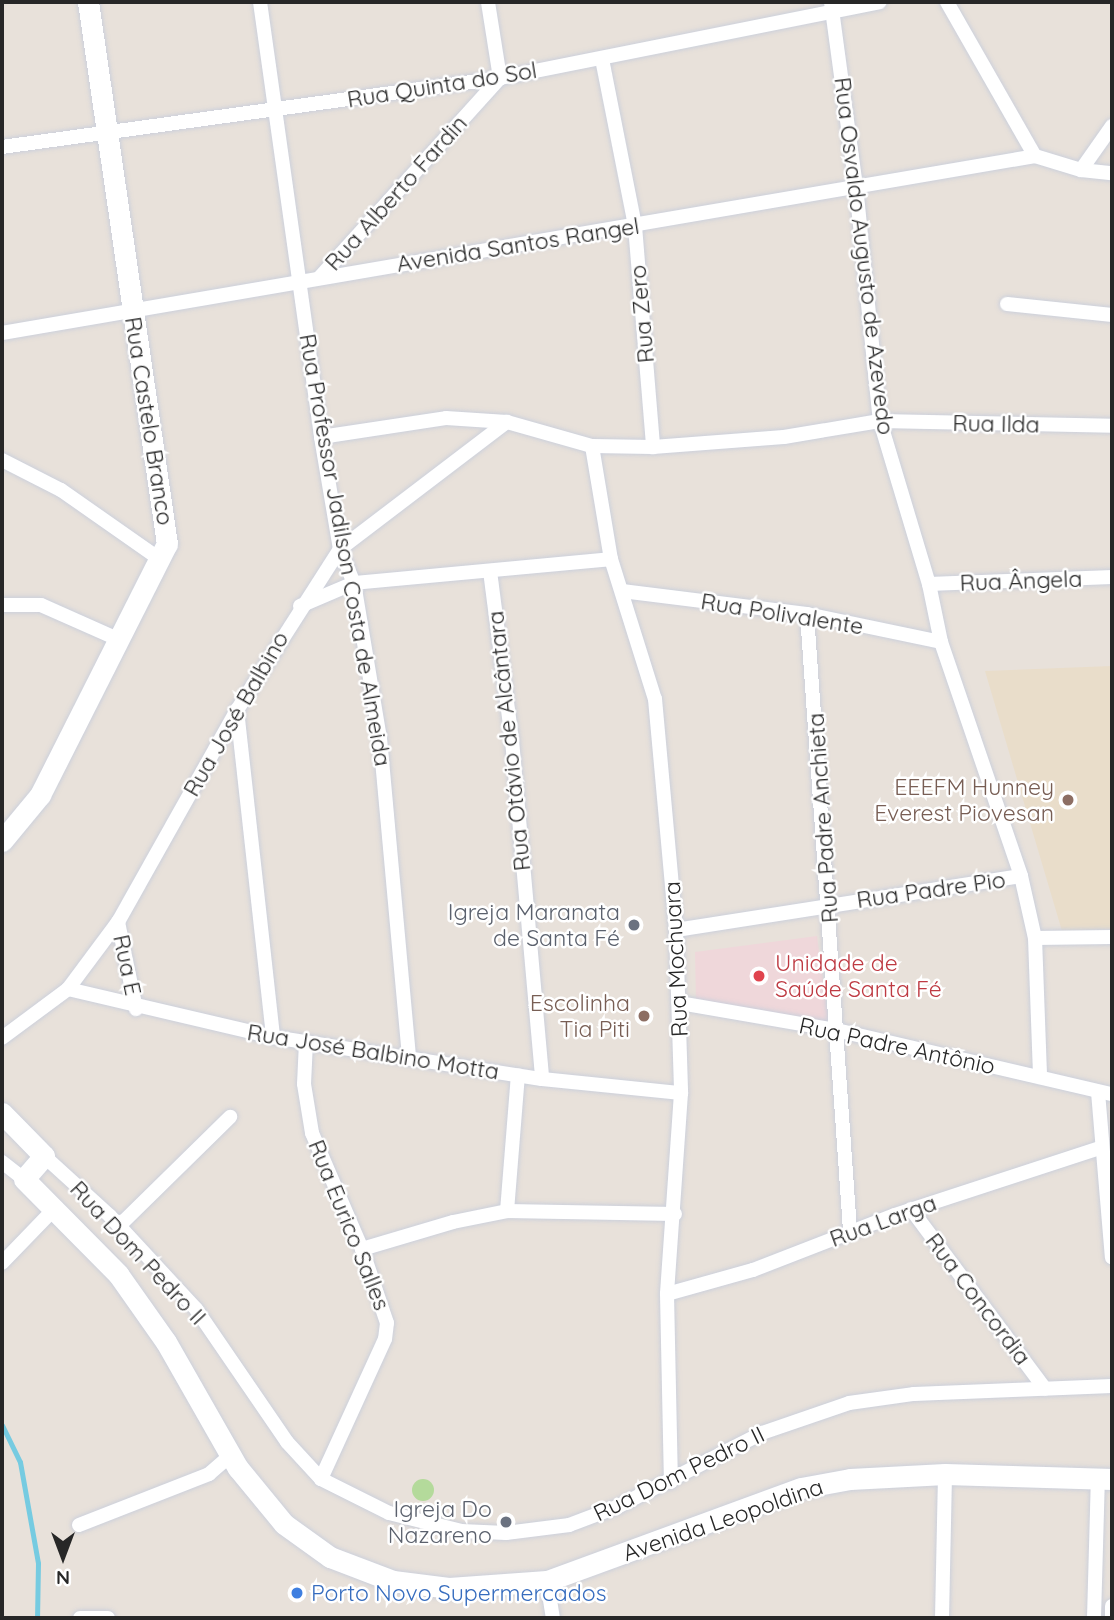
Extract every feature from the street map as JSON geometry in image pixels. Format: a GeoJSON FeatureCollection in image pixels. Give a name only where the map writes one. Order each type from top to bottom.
{"type":"FeatureCollection","features":[{"type":"Feature","properties":{"kind":"street","name":"Rua Castelo Branco"},"geometry":{"type":"LineString","coordinates":[[2,841],[40,795],[161,559],[166,525],[132,312],[88,2]]}},
{"type":"Feature","properties":{"kind":"street","name":"Rua Professor Jadilson Costa de Almeida"},"geometry":{"type":"LineString","coordinates":[[260,2],[321,437],[340,549],[354,583],[381,751],[409,1059]]}},
{"type":"Feature","properties":{"kind":"street"},"geometry":{"type":"LineString","coordinates":[[488,2],[500,78]]}},
{"type":"Feature","properties":{"kind":"street","name":"Rua Quinta do Sol"},"geometry":{"type":"LineString","coordinates":[[2,147],[500,78],[601,59],[832,5],[879,2]]}},
{"type":"Feature","properties":{"kind":"street"},"geometry":{"type":"LineString","coordinates":[[947,2],[1035,156],[1081,170],[1112,173]]}},
{"type":"Feature","properties":{"kind":"street","name":"Rua Osvaldo Augusto de Azevedo"},"geometry":{"type":"LineString","coordinates":[[832,5],[856,186],[880,421],[929,584],[941,642],[1021,876],[1035,938],[1040,1077]]}},
{"type":"Feature","properties":{"kind":"street","name":"Rua Zero"},"geometry":{"type":"LineString","coordinates":[[601,59],[635,226],[653,447]]}},
{"type":"Feature","properties":{"kind":"street","name":"Rua Alberto Fardin"},"geometry":{"type":"LineString","coordinates":[[320,278],[500,78]]}},
{"type":"Feature","properties":{"kind":"street"},"geometry":{"type":"LineString","coordinates":[[1081,170],[1112,127]]}},
{"type":"Feature","properties":{"kind":"street","name":"Avenida Santos Rangel"},"geometry":{"type":"LineString","coordinates":[[2,333],[1035,156]]}},
{"type":"Feature","properties":{"kind":"street"},"geometry":{"type":"LineString","coordinates":[[1007,304],[1112,315]]}},
{"type":"Feature","properties":{"kind":"street","name":"Rua Ilda"},"geometry":{"type":"LineString","coordinates":[[321,437],[446,418],[507,422],[592,446],[653,447],[784,437],[880,421],[1112,426]]}},
{"type":"Feature","properties":{"kind":"street","name":"Rua José Balbino"},"geometry":{"type":"LineString","coordinates":[[2,1038],[68,989],[118,922],[236,710],[300,606],[340,549],[507,422]]}},
{"type":"Feature","properties":{"kind":"street","name":"Rua Mochuara"},"geometry":{"type":"LineString","coordinates":[[592,446],[611,559],[655,699],[676,930],[681,1093],[675,1214],[667,1294],[671,1482]]}},
{"type":"Feature","properties":{"kind":"street"},"geometry":{"type":"LineString","coordinates":[[2,460],[61,490],[161,559]]}},
{"type":"Feature","properties":{"kind":"street"},"geometry":{"type":"LineString","coordinates":[[300,606],[354,583],[611,559]]}},
{"type":"Feature","properties":{"kind":"street","name":"Rua Otávio de Alcântara"},"geometry":{"type":"LineString","coordinates":[[490,571],[512,740],[542,1079]]}},
{"type":"Feature","properties":{"kind":"street","name":"Rua Ângela"},"geometry":{"type":"LineString","coordinates":[[929,584],[1112,577]]}},
{"type":"Feature","properties":{"kind":"street","name":"Rua Polivalente"},"geometry":{"type":"LineString","coordinates":[[622,592],[807,614],[941,642]]}},
{"type":"Feature","properties":{"kind":"street"},"geometry":{"type":"LineString","coordinates":[[2,606],[41,605],[120,640]]}},
{"type":"Feature","properties":{"kind":"street","name":"Rua Padre Anchieta"},"geometry":{"type":"LineString","coordinates":[[807,614],[830,905],[850,1231]]}},
{"type":"Feature","properties":{"kind":"street"},"geometry":{"type":"LineString","coordinates":[[236,710],[273,1037]]}},
{"type":"Feature","properties":{"kind":"street","name":"Rua Padre Pio"},"geometry":{"type":"LineString","coordinates":[[676,930],[1021,876]]}},
{"type":"Feature","properties":{"kind":"street","name":"Rua E"},"geometry":{"type":"LineString","coordinates":[[118,922],[136,1009]]}},
{"type":"Feature","properties":{"kind":"street"},"geometry":{"type":"LineString","coordinates":[[1035,938],[1112,937]]}},
{"type":"Feature","properties":{"kind":"street","name":"Rua José Balbino Motta"},"geometry":{"type":"LineString","coordinates":[[68,989],[136,1009],[273,1037],[542,1079],[681,1093]]}},
{"type":"Feature","properties":{"kind":"street","name":"Rua Padre Antônio"},"geometry":{"type":"LineString","coordinates":[[680,1003],[836,1030],[1105,1093]]}},
{"type":"Feature","properties":{"kind":"street","name":"Rua Eurico Salles"},"geometry":{"type":"LineString","coordinates":[[306,1042],[306,1110],[385,1308],[385,1339],[321,1479]]}},
{"type":"Feature","properties":{"kind":"street"},"geometry":{"type":"LineString","coordinates":[[507,1211],[518,1075]]}},
{"type":"Feature","properties":{"kind":"street"},"geometry":{"type":"LineString","coordinates":[[1105,1093],[1100,1148],[1112,1257]]}},
{"type":"Feature","properties":{"kind":"street","name":"Rua Dom Pedro II"},"geometry":{"type":"LineString","coordinates":[[2,1113],[119,1226],[195,1309],[286,1442],[321,1479],[389,1513],[461,1531],[506,1533],[569,1525],[671,1482],[762,1433],[849,1403],[914,1394],[1112,1385]]}},
{"type":"Feature","properties":{"kind":"street"},"geometry":{"type":"LineString","coordinates":[[119,1226],[230,1117]]}},
{"type":"Feature","properties":{"kind":"street","name":"Rua Larga"},"geometry":{"type":"LineString","coordinates":[[667,1294],[753,1270],[911,1209],[1100,1148]]}},
{"type":"Feature","properties":{"kind":"street"},"geometry":{"type":"LineString","coordinates":[[2,1162],[24,1179],[44,1156]]}},
{"type":"Feature","properties":{"kind":"street","name":"Avenida Leopoldina"},"geometry":{"type":"LineString","coordinates":[[24,1179],[56,1207],[118,1274],[166,1342],[231,1455],[284,1524],[330,1557],[393,1581],[449,1588],[548,1581],[801,1488],[850,1479],[946,1474],[1105,1479]]}},
{"type":"Feature","properties":{"kind":"street"},"geometry":{"type":"LineString","coordinates":[[2,1263],[56,1207]]}},
{"type":"Feature","properties":{"kind":"street","name":"Rua Concordia"},"geometry":{"type":"LineString","coordinates":[[911,1209],[1045,1388]]}},
{"type":"Feature","properties":{"kind":"street"},"geometry":{"type":"LineString","coordinates":[[362,1249],[453,1222],[507,1211],[675,1214]]}},
{"type":"Feature","properties":{"kind":"street"},"geometry":{"type":"LineString","coordinates":[[79,1525],[209,1474],[231,1455]]}},
{"type":"Feature","properties":{"kind":"street"},"geometry":{"type":"LineString","coordinates":[[942,1618],[946,1474]]}},
{"type":"Feature","properties":{"kind":"street"},"geometry":{"type":"LineString","coordinates":[[1094,1618],[1105,1479]]}},
{"type":"Feature","properties":{"kind":"street"},"geometry":{"type":"LineString","coordinates":[[548,1581],[553,1618]]}},
{"type":"Feature","properties":{"kind":"street"},"geometry":{"type":"LineString","coordinates":[[1112,1606],[1112,1618]]}},
{"type":"Feature","properties":{"kind":"street"},"geometry":{"type":"LineString","coordinates":[[80,1618],[104,1617]]}},
{"type":"Feature","properties":{"kind":"shaded area","name":"EEEFM Hunney Everest Piovesan"},"geometry":{"type":"Polygon","coordinates":[[[1112,666],[1112,929],[1062,931],[985,671],[1112,666]]]}},
{"type":"Feature","properties":{"kind":"shaded area","name":"Unidade de Saúde Santa Fé"},"geometry":{"type":"Polygon","coordinates":[[[817,936],[829,1024],[696,999],[695,952],[817,936]]]}},
{"type":"Feature","properties":{"kind":"green space"},"geometry":{"type":"Polygon","coordinates":[[[423,1479],[431,1482],[434,1490],[431,1498],[423,1501],[415,1498],[412,1490],[415,1482],[423,1479]]]}},
{"type":"Feature","properties":{"kind":"waterway"},"geometry":{"type":"LineString","coordinates":[[2,1425],[20,1462],[38,1563],[37,1618]]}},
{"type":"Feature","properties":{"kind":"place","name":"EEEFM Hunney Everest Piovesan"},"geometry":{"type":"Point","coordinates":[1068,800]}},
{"type":"Feature","properties":{"kind":"place","name":"Igreja Maranata de Santa Fé"},"geometry":{"type":"Point","coordinates":[634,925]}},
{"type":"Feature","properties":{"kind":"place","name":"Unidade de Saúde Santa Fé"},"geometry":{"type":"Point","coordinates":[759,976]}},
{"type":"Feature","properties":{"kind":"place","name":"Escolinha Tia Piti"},"geometry":{"type":"Point","coordinates":[644,1016]}},
{"type":"Feature","properties":{"kind":"place","name":"Igreja Do Nazareno"},"geometry":{"type":"Point","coordinates":[506,1522]}},
{"type":"Feature","properties":{"kind":"place","name":"Porto Novo Supermercados"},"geometry":{"type":"Point","coordinates":[297,1593]}}]}
